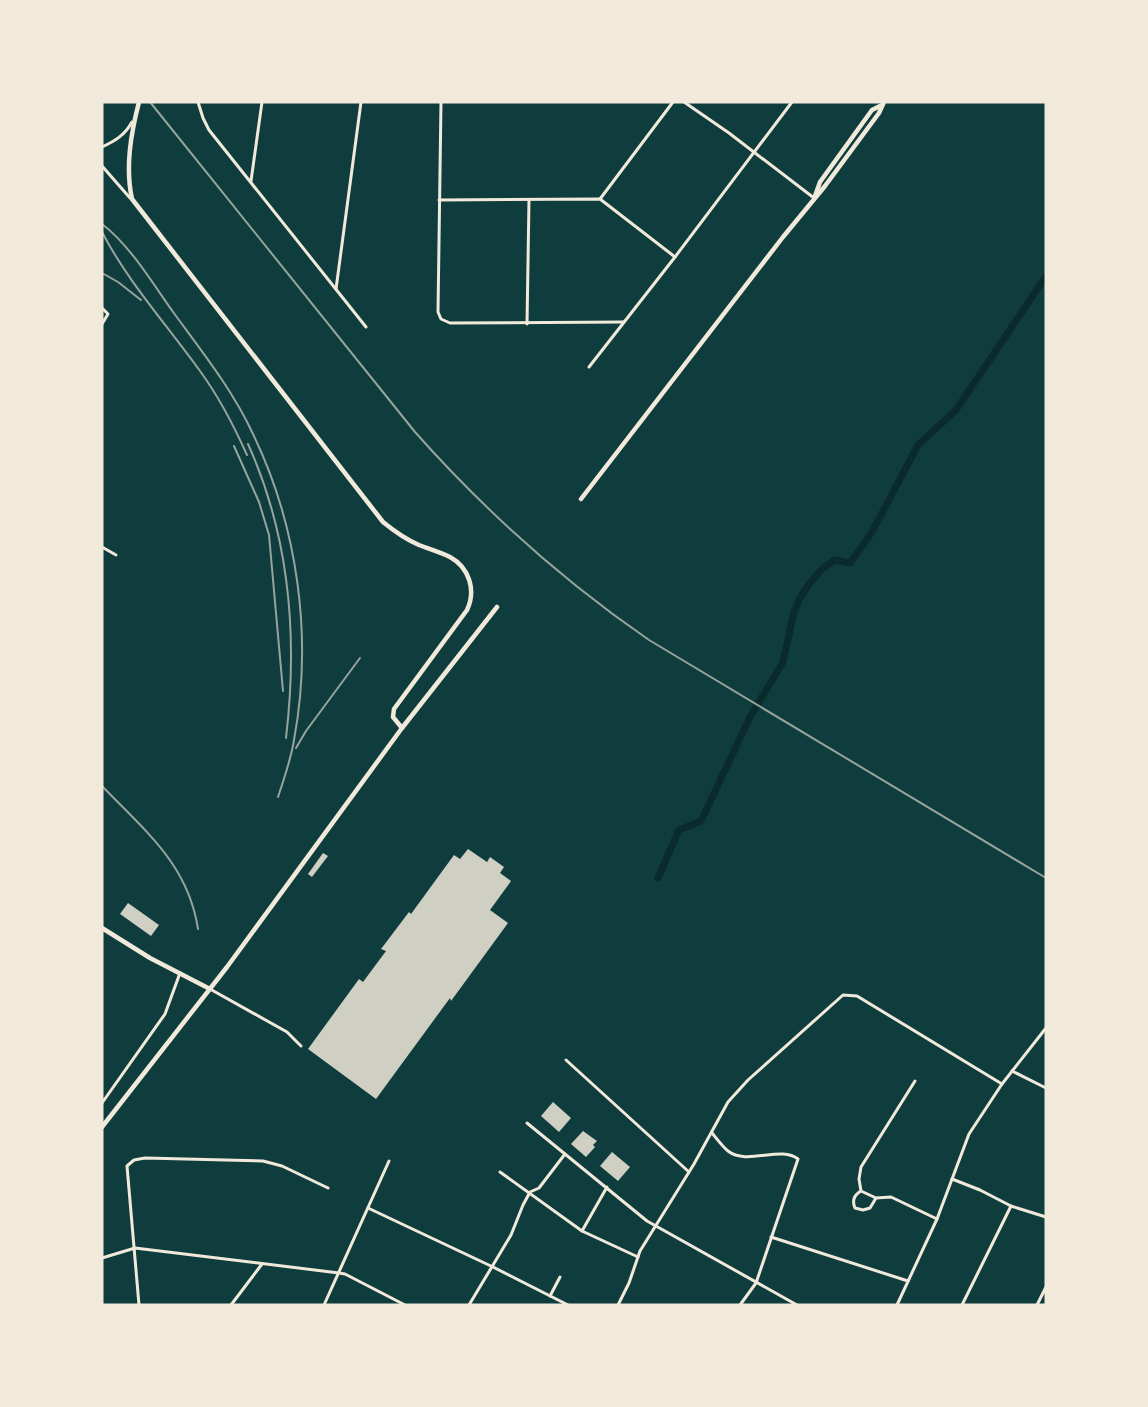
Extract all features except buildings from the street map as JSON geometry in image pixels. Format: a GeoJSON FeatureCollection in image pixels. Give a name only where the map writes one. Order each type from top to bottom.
{"type":"FeatureCollection","features":[{"type":"Feature","properties":{"kind":"street"},"geometry":{"type":"LineString","coordinates":[[132,199],[129,187],[130,144],[139,102]]}},
{"type":"Feature","properties":{"kind":"street"},"geometry":{"type":"LineString","coordinates":[[198,102],[209,130],[366,327]]}},
{"type":"Feature","properties":{"kind":"street"},"geometry":{"type":"LineString","coordinates":[[251,181],[262,102]]}},
{"type":"Feature","properties":{"kind":"street"},"geometry":{"type":"LineString","coordinates":[[336,289],[361,102]]}},
{"type":"Feature","properties":{"kind":"street"},"geometry":{"type":"LineString","coordinates":[[441,102],[438,312],[441,319],[450,323],[624,322]]}},
{"type":"Feature","properties":{"kind":"street"},"geometry":{"type":"LineString","coordinates":[[600,200],[673,102]]}},
{"type":"Feature","properties":{"kind":"street"},"geometry":{"type":"LineString","coordinates":[[684,102],[814,198]]}},
{"type":"Feature","properties":{"kind":"street"},"geometry":{"type":"LineString","coordinates":[[589,367],[792,102]]}},
{"type":"Feature","properties":{"kind":"street"},"geometry":{"type":"LineString","coordinates":[[581,500],[879,113],[883,103]]}},
{"type":"Feature","properties":{"kind":"street"},"geometry":{"type":"LineString","coordinates":[[102,147],[117,140],[127,131],[135,118]]}},
{"type":"Feature","properties":{"kind":"street"},"geometry":{"type":"LineString","coordinates":[[102,166],[132,199],[383,522],[410,541],[451,557],[464,568],[470,578],[472,595],[467,610],[394,709],[393,717],[402,728]]}},
{"type":"Feature","properties":{"kind":"street"},"geometry":{"type":"LineString","coordinates":[[439,200],[600,200],[675,257]]}},
{"type":"Feature","properties":{"kind":"street"},"geometry":{"type":"LineString","coordinates":[[527,324],[529,200]]}},
{"type":"Feature","properties":{"kind":"street"},"geometry":{"type":"LineString","coordinates":[[102,308],[108,314],[102,324]]}},
{"type":"Feature","properties":{"kind":"street"},"geometry":{"type":"LineString","coordinates":[[102,547],[116,555]]}},
{"type":"Feature","properties":{"kind":"street"},"geometry":{"type":"LineString","coordinates":[[102,1127],[210,989],[402,728],[497,607]]}},
{"type":"Feature","properties":{"kind":"street"},"geometry":{"type":"LineString","coordinates":[[102,928],[150,958],[288,1032],[301,1046]]}},
{"type":"Feature","properties":{"kind":"street"},"geometry":{"type":"LineString","coordinates":[[102,1103],[165,1014],[180,973]]}},
{"type":"Feature","properties":{"kind":"street"},"geometry":{"type":"LineString","coordinates":[[618,1305],[638,1257],[728,1102],[739,1089],[843,995],[857,996],[1002,1084]]}},
{"type":"Feature","properties":{"kind":"street"},"geometry":{"type":"LineString","coordinates":[[897,1305],[937,1219],[969,1134],[1002,1084],[1046,1028]]}},
{"type":"Feature","properties":{"kind":"street"},"geometry":{"type":"LineString","coordinates":[[566,1060],[689,1172]]}},
{"type":"Feature","properties":{"kind":"street"},"geometry":{"type":"LineString","coordinates":[[1012,1071],[1046,1088]]}},
{"type":"Feature","properties":{"kind":"street"},"geometry":{"type":"LineString","coordinates":[[861,1191],[859,1179],[861,1167],[915,1081]]}},
{"type":"Feature","properties":{"kind":"street"},"geometry":{"type":"LineString","coordinates":[[527,1123],[656,1227],[797,1305]]}},
{"type":"Feature","properties":{"kind":"street"},"geometry":{"type":"LineString","coordinates":[[712,1133],[728,1151],[735,1155],[796,1156],[798,1164],[756,1283],[740,1305]]}},
{"type":"Feature","properties":{"kind":"street"},"geometry":{"type":"LineString","coordinates":[[469,1305],[511,1236],[522,1205],[530,1192],[539,1188],[565,1154]]}},
{"type":"Feature","properties":{"kind":"street"},"geometry":{"type":"LineString","coordinates":[[139,1305],[127,1166],[134,1160],[145,1158],[263,1161],[282,1166],[328,1188]]}},
{"type":"Feature","properties":{"kind":"street"},"geometry":{"type":"LineString","coordinates":[[324,1305],[389,1161]]}},
{"type":"Feature","properties":{"kind":"street"},"geometry":{"type":"LineString","coordinates":[[500,1172],[582,1231],[638,1257]]}},
{"type":"Feature","properties":{"kind":"street"},"geometry":{"type":"LineString","coordinates":[[952,1179],[1011,1206],[1046,1216]]}},
{"type":"Feature","properties":{"kind":"street"},"geometry":{"type":"LineString","coordinates":[[582,1231],[607,1187]]}},
{"type":"Feature","properties":{"kind":"street"},"geometry":{"type":"LineString","coordinates":[[861,1191],[876,1198],[891,1197],[937,1219]]}},
{"type":"Feature","properties":{"kind":"street"},"geometry":{"type":"LineString","coordinates":[[861,1191],[853,1200],[855,1208],[859,1210],[870,1208],[876,1198]]}},
{"type":"Feature","properties":{"kind":"street"},"geometry":{"type":"LineString","coordinates":[[962,1305],[1011,1206]]}},
{"type":"Feature","properties":{"kind":"street"},"geometry":{"type":"LineString","coordinates":[[368,1208],[568,1305]]}},
{"type":"Feature","properties":{"kind":"street"},"geometry":{"type":"LineString","coordinates":[[771,1237],[908,1281]]}},
{"type":"Feature","properties":{"kind":"street"},"geometry":{"type":"LineString","coordinates":[[102,1258],[135,1248],[339,1273],[405,1305]]}},
{"type":"Feature","properties":{"kind":"street"},"geometry":{"type":"LineString","coordinates":[[231,1305],[262,1264]]}},
{"type":"Feature","properties":{"kind":"street"},"geometry":{"type":"LineString","coordinates":[[550,1296],[560,1276]]}},
{"type":"Feature","properties":{"kind":"street"},"geometry":{"type":"LineString","coordinates":[[1037,1305],[1046,1287]]}},
{"type":"Feature","properties":{"kind":"waterway"},"geometry":{"type":"LineString","coordinates":[[658,878],[679,830],[701,821],[750,717],[783,662],[794,612],[809,584],[823,568],[835,560],[850,563],[872,532],[918,445],[956,410],[1046,276]]}},
{"type":"Feature","properties":{"kind":"railway"},"geometry":{"type":"LineString","coordinates":[[150,102],[415,432],[497,517],[555,569],[649,640],[1046,878]]}},
{"type":"Feature","properties":{"kind":"railway"},"geometry":{"type":"LineString","coordinates":[[102,224],[123,243],[227,388],[253,434],[281,507],[298,584],[302,662],[300,701],[294,740],[278,797]]}},
{"type":"Feature","properties":{"kind":"railway"},"geometry":{"type":"LineString","coordinates":[[102,232],[136,286],[214,391],[247,455]]}},
{"type":"Feature","properties":{"kind":"railway"},"geometry":{"type":"LineString","coordinates":[[102,273],[141,300]]}},
{"type":"Feature","properties":{"kind":"railway"},"geometry":{"type":"LineString","coordinates":[[248,444],[273,515],[282,551],[287,588],[291,663],[286,738]]}},
{"type":"Feature","properties":{"kind":"railway"},"geometry":{"type":"LineString","coordinates":[[234,446],[259,502],[269,535],[283,691]]}},
{"type":"Feature","properties":{"kind":"railway"},"geometry":{"type":"LineString","coordinates":[[296,748],[360,658]]}},
{"type":"Feature","properties":{"kind":"railway"},"geometry":{"type":"LineString","coordinates":[[102,786],[149,834],[175,867],[193,906],[198,929]]}}]}
